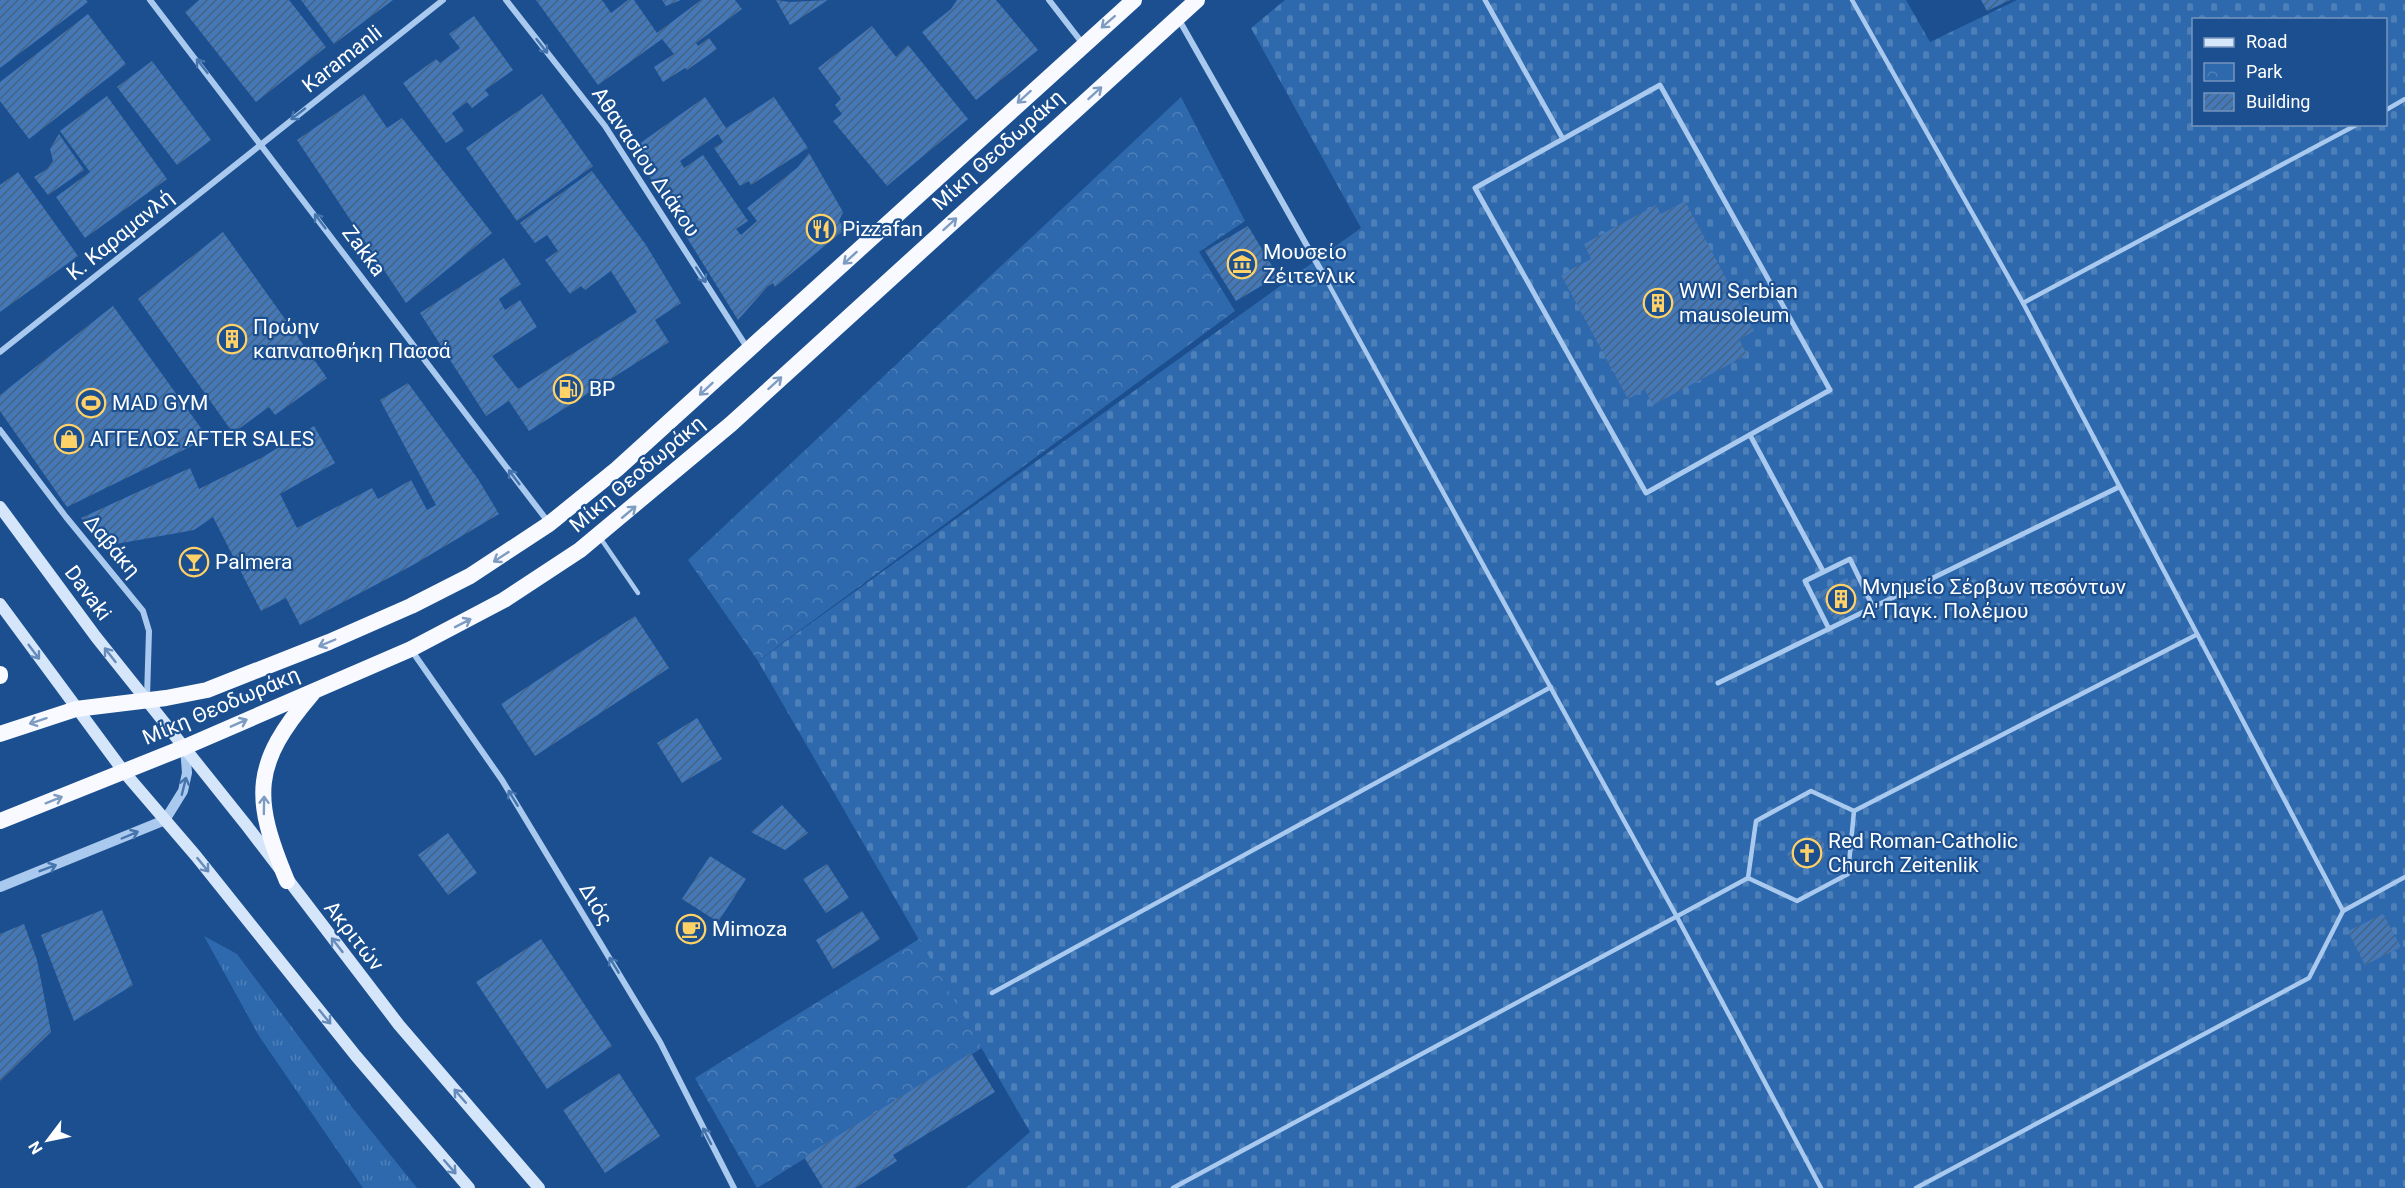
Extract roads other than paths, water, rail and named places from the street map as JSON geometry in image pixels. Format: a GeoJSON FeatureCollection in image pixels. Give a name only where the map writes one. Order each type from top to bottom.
{"type":"FeatureCollection","features":[{"type":"Feature","properties":{"kind":"highway","name":"Μίκη Θεοδωράκη"},"geometry":{"type":"LineString","coordinates":[[0,734],[76,709],[190,694],[234,681],[411,606],[479,571],[549,524],[617,470],[1134,0]]}},
{"type":"Feature","properties":{"kind":"highway","name":"Μίκη Θεοδωράκη"},"geometry":{"type":"LineString","coordinates":[[0,821],[185,747],[411,649],[504,600],[599,536],[731,424],[1197,0]]}},
{"type":"Feature","properties":{"kind":"highway"},"geometry":{"type":"LineString","coordinates":[[286,880],[264,821],[265,768],[276,741],[314,691]]}},
{"type":"Feature","properties":{"kind":"main road","name":"Davaki"},"geometry":{"type":"LineString","coordinates":[[0,507],[147,701]]}},
{"type":"Feature","properties":{"kind":"main road"},"geometry":{"type":"LineString","coordinates":[[0,604],[124,772],[356,1056],[469,1188]]}},
{"type":"Feature","properties":{"kind":"main road","name":"Ακριτών"},"geometry":{"type":"LineString","coordinates":[[147,701],[399,1025],[539,1188]]}},
{"type":"Feature","properties":{"kind":"street","name":"Zakka"},"geometry":{"type":"LineString","coordinates":[[150,0],[549,524]]}},
{"type":"Feature","properties":{"kind":"street","name":"Karamanli"},"geometry":{"type":"LineString","coordinates":[[261,143],[443,0]]}},
{"type":"Feature","properties":{"kind":"street","name":"Αθανασίου Διάκου"},"geometry":{"type":"LineString","coordinates":[[506,0],[605,126],[748,350]]}},
{"type":"Feature","properties":{"kind":"street"},"geometry":{"type":"LineString","coordinates":[[1049,0],[1083,44]]}},
{"type":"Feature","properties":{"kind":"street"},"geometry":{"type":"LineString","coordinates":[[1485,0],[1563,139]]}},
{"type":"Feature","properties":{"kind":"street"},"geometry":{"type":"LineString","coordinates":[[1178,17],[1323,274]]}},
{"type":"Feature","properties":{"kind":"street"},"geometry":{"type":"LineString","coordinates":[[1660,85],[1830,390],[1750,435],[1646,493],[1475,188],[1660,85]]}},
{"type":"Feature","properties":{"kind":"street","name":"Κ. Καραμανλή"},"geometry":{"type":"LineString","coordinates":[[0,352],[261,143]]}},
{"type":"Feature","properties":{"kind":"street","name":"Δαβάκη"},"geometry":{"type":"LineString","coordinates":[[0,430],[66,517],[143,611],[149,631],[147,701]]}},
{"type":"Feature","properties":{"kind":"street"},"geometry":{"type":"LineString","coordinates":[[1750,435],[1823,572]]}},
{"type":"Feature","properties":{"kind":"street"},"geometry":{"type":"LineString","coordinates":[[1718,683],[2119,487]]}},
{"type":"Feature","properties":{"kind":"street"},"geometry":{"type":"LineString","coordinates":[[1829,629],[1805,581],[1850,559],[1873,607]]}},
{"type":"Feature","properties":{"kind":"street","name":"Διός"},"geometry":{"type":"LineString","coordinates":[[411,649],[502,780],[660,1042],[734,1188]]}},
{"type":"Feature","properties":{"kind":"street"},"geometry":{"type":"LineString","coordinates":[[0,887],[96,850],[165,820],[183,791],[186,773],[185,747]]}},
{"type":"Feature","properties":{"kind":"lane"},"geometry":{"type":"LineString","coordinates":[[1852,0],[2023,303],[2343,911]]}},
{"type":"Feature","properties":{"kind":"lane"},"geometry":{"type":"LineString","coordinates":[[2387,109],[2405,99]]}},
{"type":"Feature","properties":{"kind":"lane"},"geometry":{"type":"LineString","coordinates":[[2023,303],[2354,126]]}},
{"type":"Feature","properties":{"kind":"lane"},"geometry":{"type":"LineString","coordinates":[[1323,274],[1677,916],[1821,1188]]}},
{"type":"Feature","properties":{"kind":"lane"},"geometry":{"type":"LineString","coordinates":[[599,536],[638,593]]}},
{"type":"Feature","properties":{"kind":"lane"},"geometry":{"type":"LineString","coordinates":[[1854,811],[2196,635]]}},
{"type":"Feature","properties":{"kind":"lane"},"geometry":{"type":"LineString","coordinates":[[992,993],[1551,687]]}},
{"type":"Feature","properties":{"kind":"lane"},"geometry":{"type":"LineString","coordinates":[[1748,878],[1756,821],[1811,791],[1854,811]]}},
{"type":"Feature","properties":{"kind":"lane"},"geometry":{"type":"LineString","coordinates":[[1748,878],[1797,901],[1848,874],[1854,811]]}},
{"type":"Feature","properties":{"kind":"lane"},"geometry":{"type":"LineString","coordinates":[[1916,1188],[2308,978],[2343,911],[2405,877]]}},
{"type":"Feature","properties":{"kind":"lane"},"geometry":{"type":"LineString","coordinates":[[1173,1188],[1748,878]]}},
{"type":"Feature","properties":{"kind":"place","name":"Pizzafan"},"geometry":{"type":"Point","coordinates":[821,229]}},
{"type":"Feature","properties":{"kind":"place","name":"Μουσείο Ζέιτενλικ"},"geometry":{"type":"Point","coordinates":[1242,264]}},
{"type":"Feature","properties":{"kind":"place","name":"WWI Serbian mausoleum"},"geometry":{"type":"Point","coordinates":[1658,303]}},
{"type":"Feature","properties":{"kind":"place","name":"Πρώην καπναποθήκη Πασσά"},"geometry":{"type":"Point","coordinates":[232,339]}},
{"type":"Feature","properties":{"kind":"place","name":"BP"},"geometry":{"type":"Point","coordinates":[568,389]}},
{"type":"Feature","properties":{"kind":"place","name":"MAD GYM"},"geometry":{"type":"Point","coordinates":[91,403]}},
{"type":"Feature","properties":{"kind":"place","name":"ΑΓΓΕΛΟΣ AFTER SALES"},"geometry":{"type":"Point","coordinates":[69,439]}},
{"type":"Feature","properties":{"kind":"place","name":"Palmera"},"geometry":{"type":"Point","coordinates":[194,562]}},
{"type":"Feature","properties":{"kind":"place","name":"Μνημείο Σέρβων πεσόντων Α' Παγκ. Πολέμου"},"geometry":{"type":"Point","coordinates":[1841,599]}},
{"type":"Feature","properties":{"kind":"place","name":"Red Roman-Catholic Church Zeitenlik"},"geometry":{"type":"Point","coordinates":[1807,853]}},
{"type":"Feature","properties":{"kind":"place","name":"Mimoza"},"geometry":{"type":"Point","coordinates":[691,929]}}]}
